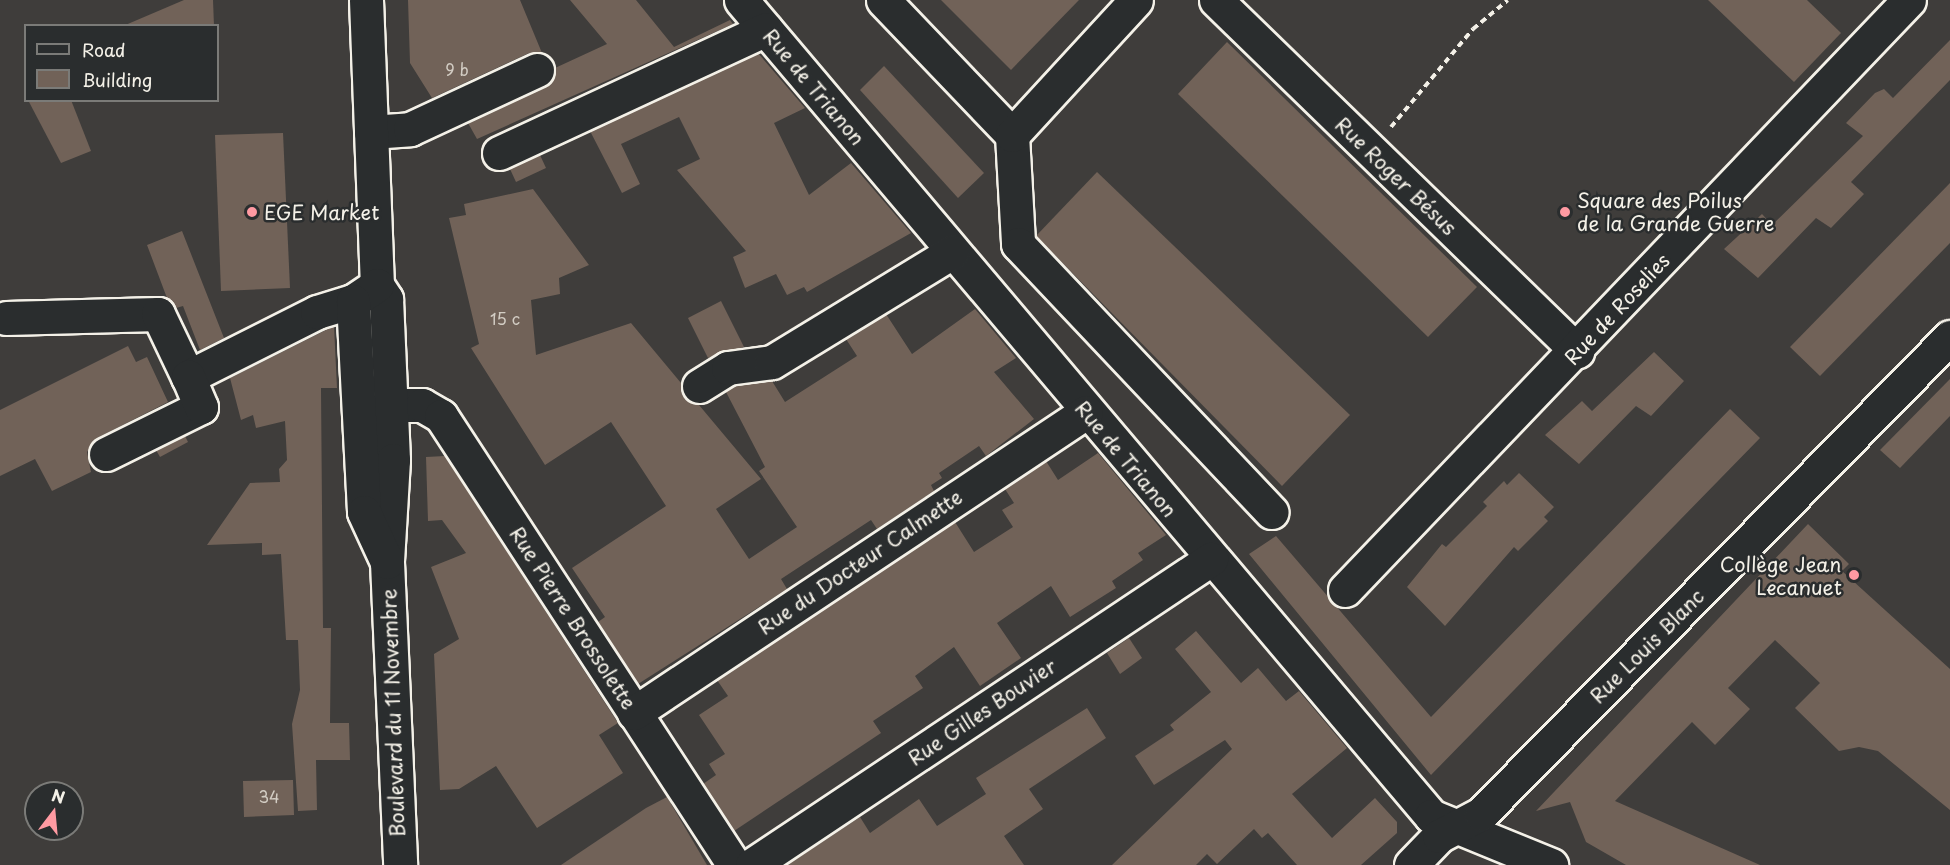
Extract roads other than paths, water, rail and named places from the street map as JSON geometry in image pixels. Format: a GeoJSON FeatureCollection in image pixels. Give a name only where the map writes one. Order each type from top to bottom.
{"type":"FeatureCollection","features":[{"type":"Feature","properties":{"kind":"street","name":"Boulevard du 11 Novembre"},"geometry":{"type":"LineString","coordinates":[[366,0],[371,132],[365,293],[364,512],[387,561]]}},
{"type":"Feature","properties":{"kind":"street","name":"Rue de Trianon"},"geometry":{"type":"LineString","coordinates":[[741,0],[1086,412],[1431,816],[1551,865]]}},
{"type":"Feature","properties":{"kind":"street"},"geometry":{"type":"LineString","coordinates":[[883,0],[1012,135],[1018,244],[1271,512]]}},
{"type":"Feature","properties":{"kind":"street"},"geometry":{"type":"LineString","coordinates":[[1012,135],[1136,0]]}},
{"type":"Feature","properties":{"kind":"street","name":"Rue Roger Bésus"},"geometry":{"type":"LineString","coordinates":[[1216,0],[1577,351]]}},
{"type":"Feature","properties":{"kind":"street","name":"Rue de Roselies"},"geometry":{"type":"LineString","coordinates":[[1345,590],[1498,435],[1909,0]]}},
{"type":"Feature","properties":{"kind":"street"},"geometry":{"type":"LineString","coordinates":[[499,153],[766,29]]}},
{"type":"Feature","properties":{"kind":"street"},"geometry":{"type":"LineString","coordinates":[[371,132],[410,129],[537,70]]}},
{"type":"Feature","properties":{"kind":"street"},"geometry":{"type":"LineString","coordinates":[[699,386],[728,368],[772,362],[952,252]]}},
{"type":"Feature","properties":{"kind":"street","name":"Boulevard du 11 Novembre"},"geometry":{"type":"LineString","coordinates":[[365,293],[386,299],[394,510],[387,561],[400,865]]}},
{"type":"Feature","properties":{"kind":"street"},"geometry":{"type":"LineString","coordinates":[[188,377],[317,312],[365,293]]}},
{"type":"Feature","properties":{"kind":"street"},"geometry":{"type":"LineString","coordinates":[[6,318],[158,314],[201,407],[106,454]]}},
{"type":"Feature","properties":{"kind":"street","name":"Rue Louis Blanc"},"geometry":{"type":"LineString","coordinates":[[1411,865],[1439,836],[1481,814],[1950,337]]}},
{"type":"Feature","properties":{"kind":"street","name":"Rue Pierre Brossolette"},"geometry":{"type":"LineString","coordinates":[[390,405],[422,405],[441,416],[734,865]]}},
{"type":"Feature","properties":{"kind":"street","name":"Rue du Docteur Calmette"},"geometry":{"type":"LineString","coordinates":[[634,712],[1086,412]]}},
{"type":"Feature","properties":{"kind":"street","name":"Rue Gilles Bouvier"},"geometry":{"type":"LineString","coordinates":[[752,865],[1211,559]]}},
{"type":"Feature","properties":{"kind":"place","name":"EGE Market"},"geometry":{"type":"Point","coordinates":[252,212]}},
{"type":"Feature","properties":{"kind":"place","name":"Square des Poilus de la Grande Guerre"},"geometry":{"type":"Point","coordinates":[1565,212]}},
{"type":"Feature","properties":{"kind":"place","name":"Collège Jean Lecanuet"},"geometry":{"type":"Point","coordinates":[1854,575]}}]}
